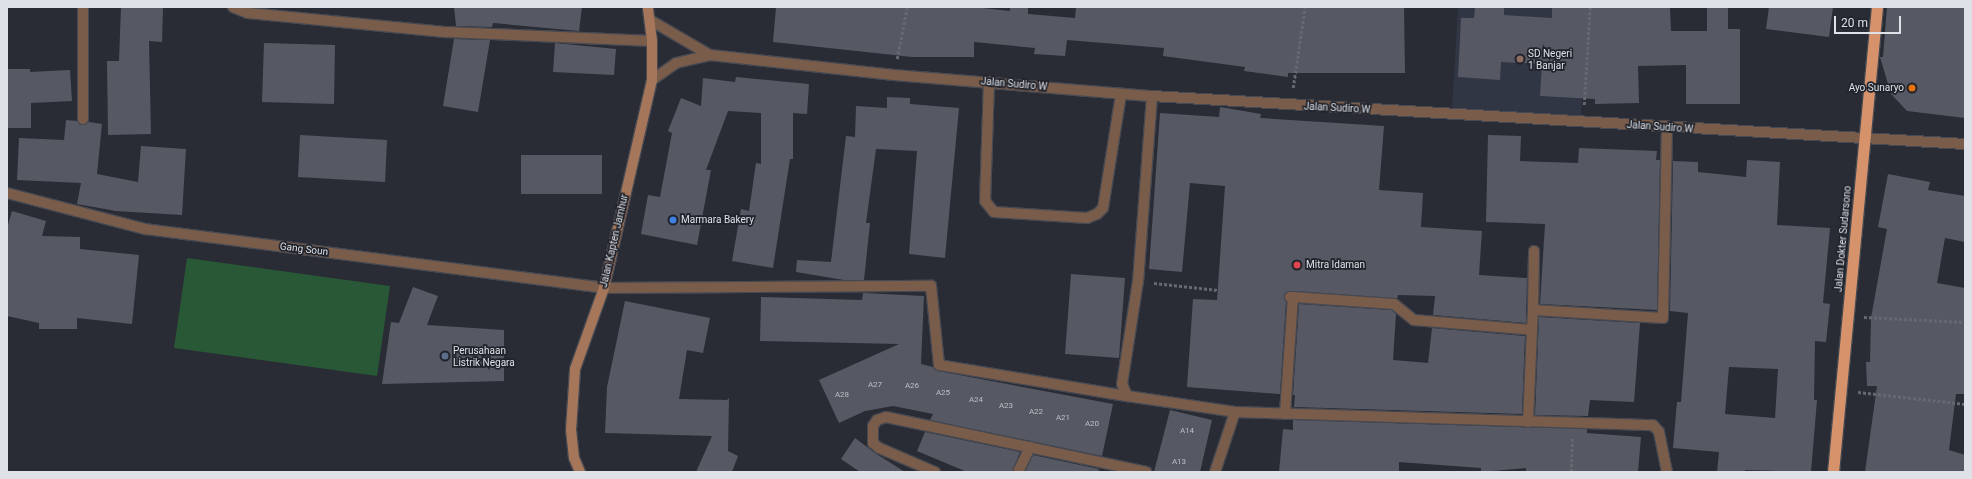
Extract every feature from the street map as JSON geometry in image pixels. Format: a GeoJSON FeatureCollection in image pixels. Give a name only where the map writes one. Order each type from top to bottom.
{"type":"FeatureCollection","features":[{"type":"Feature","properties":{"kind":"highway","name":"Jalan Dokter Sudarsono"},"geometry":{"type":"LineString","coordinates":[[1833,472],[1849,316],[1876,7]]}},
{"type":"Feature","properties":{"kind":"main road","name":"Jalan Kapten Jamhur"},"geometry":{"type":"LineString","coordinates":[[580,472],[574,458],[571,430],[575,369],[604,288],[652,80],[652,41],[648,7]]}},
{"type":"Feature","properties":{"kind":"street"},"geometry":{"type":"LineString","coordinates":[[83,7],[83,119]]}},
{"type":"Feature","properties":{"kind":"street"},"geometry":{"type":"LineString","coordinates":[[234,7],[248,13],[447,32],[652,41]]}},
{"type":"Feature","properties":{"kind":"street"},"geometry":{"type":"LineString","coordinates":[[650,20],[710,55]]}},
{"type":"Feature","properties":{"kind":"street"},"geometry":{"type":"LineString","coordinates":[[652,80],[676,63],[710,55]]}},
{"type":"Feature","properties":{"kind":"street","name":"Jalan Sudiro W"},"geometry":{"type":"LineString","coordinates":[[710,55],[894,75],[1121,94],[1290,106],[1584,121],[1667,128],[1965,144]]}},
{"type":"Feature","properties":{"kind":"street"},"geometry":{"type":"LineString","coordinates":[[989,82],[985,201],[994,212],[1087,218],[1097,214],[1103,208],[1121,94]]}},
{"type":"Feature","properties":{"kind":"street"},"geometry":{"type":"LineString","coordinates":[[1152,96],[1138,281],[1122,384],[1127,396],[1235,412],[1653,426],[1659,432],[1667,472]]}},
{"type":"Feature","properties":{"kind":"street"},"geometry":{"type":"LineString","coordinates":[[1533,310],[1663,318],[1667,128]]}},
{"type":"Feature","properties":{"kind":"street","name":"Gang Soun"},"geometry":{"type":"LineString","coordinates":[[7,193],[145,229],[604,288],[931,286],[939,365],[1127,396]]}},
{"type":"Feature","properties":{"kind":"street"},"geometry":{"type":"LineString","coordinates":[[1528,422],[1534,250]]}},
{"type":"Feature","properties":{"kind":"street"},"geometry":{"type":"LineString","coordinates":[[1285,414],[1291,297],[1394,304],[1414,320],[1532,330]]}},
{"type":"Feature","properties":{"kind":"street"},"geometry":{"type":"LineString","coordinates":[[1215,472],[1235,412]]}},
{"type":"Feature","properties":{"kind":"street"},"geometry":{"type":"LineString","coordinates":[[935,472],[879,448],[873,443],[873,426],[877,420],[886,417],[1030,446],[1146,472]]}},
{"type":"Feature","properties":{"kind":"street"},"geometry":{"type":"LineString","coordinates":[[1018,472],[1030,446]]}},
{"type":"Feature","properties":{"kind":"path"},"geometry":{"type":"LineString","coordinates":[[894,75],[907,7]]}},
{"type":"Feature","properties":{"kind":"path"},"geometry":{"type":"LineString","coordinates":[[1290,106],[1305,7]]}},
{"type":"Feature","properties":{"kind":"path"},"geometry":{"type":"LineString","coordinates":[[1584,121],[1590,7]]}},
{"type":"Feature","properties":{"kind":"path"},"geometry":{"type":"LineString","coordinates":[[1138,281],[1218,290]]}},
{"type":"Feature","properties":{"kind":"path"},"geometry":{"type":"LineString","coordinates":[[1849,316],[1965,322]]}},
{"type":"Feature","properties":{"kind":"path"},"geometry":{"type":"LineString","coordinates":[[1841,390],[1965,404]]}},
{"type":"Feature","properties":{"kind":"path"},"geometry":{"type":"LineString","coordinates":[[1571,472],[1573,423]]}},
{"type":"Feature","properties":{"kind":"shaded area","name":"SD Negeri 1 Banjar"},"geometry":{"type":"Polygon","coordinates":[[[1458,7],[1588,7],[1581,117],[1452,110],[1458,7]]]}},
{"type":"Feature","properties":{"kind":"green space"},"geometry":{"type":"Polygon","coordinates":[[[187,258],[390,286],[377,376],[174,348],[187,258]]]}},
{"type":"Feature","properties":{"kind":"building"},"geometry":{"type":"Polygon","coordinates":[[[121,7],[163,7],[162,42],[149,41],[151,134],[108,135],[107,61],[119,61],[121,7]]]}},
{"type":"Feature","properties":{"kind":"building"},"geometry":{"type":"Polygon","coordinates":[[[454,7],[582,7],[579,31],[493,23],[492,27],[456,26],[454,7]]]}},
{"type":"Feature","properties":{"kind":"building"},"geometry":{"type":"Polygon","coordinates":[[[776,7],[974,7],[1010,11],[1010,7],[1028,7],[1028,14],[1075,18],[1076,7],[1404,7],[1405,73],[1288,73],[1288,77],[1244,71],[1245,67],[1163,56],[1164,48],[1067,40],[1065,56],[1034,54],[1035,48],[974,42],[974,57],[912,57],[773,42],[776,7]]]}},
{"type":"Feature","properties":{"kind":"building"},"geometry":{"type":"Polygon","coordinates":[[[1475,7],[1504,7],[1504,15],[1552,18],[1552,7],[1670,7],[1671,31],[1707,31],[1707,7],[1728,7],[1728,29],[1740,29],[1740,104],[1686,104],[1686,65],[1638,66],[1639,103],[1595,104],[1595,99],[1540,96],[1542,64],[1501,62],[1500,80],[1458,77],[1461,18],[1474,18],[1475,7]]]}},
{"type":"Feature","properties":{"kind":"building"},"geometry":{"type":"Polygon","coordinates":[[[1769,7],[1833,7],[1829,37],[1766,29],[1769,7]]]}},
{"type":"Feature","properties":{"kind":"building"},"geometry":{"type":"Polygon","coordinates":[[[1887,7],[1965,7],[1965,118],[1907,111],[1891,94],[1880,57],[1883,57],[1887,7]]]}},
{"type":"Feature","properties":{"kind":"building"},"geometry":{"type":"Polygon","coordinates":[[[454,39],[490,40],[478,112],[443,106],[454,39]]]}},
{"type":"Feature","properties":{"kind":"building"},"geometry":{"type":"Polygon","coordinates":[[[264,43],[335,45],[334,104],[262,102],[264,43]]]}},
{"type":"Feature","properties":{"kind":"building"},"geometry":{"type":"Polygon","coordinates":[[[555,43],[616,49],[614,75],[553,72],[555,43]]]}},
{"type":"Feature","properties":{"kind":"building"},"geometry":{"type":"Polygon","coordinates":[[[7,69],[30,69],[30,72],[70,70],[72,101],[31,103],[31,128],[7,128],[7,69]]]}},
{"type":"Feature","properties":{"kind":"building"},"geometry":{"type":"Polygon","coordinates":[[[736,77],[809,84],[807,114],[793,113],[793,159],[790,159],[773,268],[732,261],[741,209],[749,211],[756,163],[761,164],[761,113],[728,111],[706,170],[711,170],[697,245],[641,234],[648,195],[660,197],[672,133],[668,131],[681,98],[701,106],[703,78],[735,82],[736,77]]]}},
{"type":"Feature","properties":{"kind":"building"},"geometry":{"type":"Polygon","coordinates":[[[887,97],[910,98],[910,104],[959,108],[945,258],[909,254],[917,151],[876,149],[866,223],[870,223],[864,280],[844,280],[796,272],[797,260],[831,262],[846,136],[855,137],[856,106],[887,108],[887,97]]]}},
{"type":"Feature","properties":{"kind":"building","name":"Mitra Idaman"},"geometry":{"type":"Polygon","coordinates":[[[1220,107],[1261,114],[1260,118],[1384,126],[1379,190],[1423,193],[1421,227],[1482,231],[1479,275],[1527,278],[1526,323],[1433,315],[1435,296],[1398,295],[1397,299],[1290,291],[1284,297],[1286,302],[1280,394],[1187,387],[1193,299],[1217,300],[1225,186],[1190,183],[1182,272],[1149,269],[1160,113],[1219,117],[1220,107]]]}},
{"type":"Feature","properties":{"kind":"building"},"geometry":{"type":"Polygon","coordinates":[[[66,120],[77,121],[83,125],[89,122],[102,124],[97,174],[138,182],[141,146],[186,149],[182,215],[116,211],[77,204],[81,183],[17,180],[19,138],[64,140],[66,120]]]}},
{"type":"Feature","properties":{"kind":"building"},"geometry":{"type":"Polygon","coordinates":[[[300,135],[387,140],[385,182],[298,177],[300,135]]]}},
{"type":"Feature","properties":{"kind":"building"},"geometry":{"type":"Polygon","coordinates":[[[1488,135],[1521,136],[1520,161],[1578,163],[1579,148],[1657,151],[1656,160],[1660,160],[1657,310],[1540,304],[1545,224],[1486,222],[1488,135]]]}},
{"type":"Feature","properties":{"kind":"building"},"geometry":{"type":"Polygon","coordinates":[[[521,155],[602,155],[602,194],[521,194],[521,155]]]}},
{"type":"Feature","properties":{"kind":"building"},"geometry":{"type":"Polygon","coordinates":[[[1747,160],[1780,162],[1777,225],[1830,228],[1823,303],[1830,304],[1826,342],[1815,341],[1814,400],[1817,400],[1811,472],[1745,470],[1745,472],[1717,472],[1719,452],[1673,448],[1677,402],[1681,402],[1688,313],[1670,311],[1673,161],[1698,162],[1698,172],[1746,177],[1747,160]],[[1729,367],[1725,414],[1775,418],[1778,369],[1729,367]]]}},
{"type":"Feature","properties":{"kind":"building"},"geometry":{"type":"Polygon","coordinates":[[[1888,174],[1930,182],[1928,190],[1965,196],[1965,242],[1945,238],[1937,283],[1965,288],[1965,394],[1956,394],[1949,450],[1965,455],[1965,472],[1865,472],[1877,386],[1867,386],[1866,362],[1870,362],[1871,318],[1887,229],[1878,227],[1888,174]]]}},
{"type":"Feature","properties":{"kind":"building"},"geometry":{"type":"Polygon","coordinates":[[[12,211],[46,221],[42,236],[80,237],[80,249],[139,255],[132,324],[77,318],[77,329],[39,329],[39,323],[7,316],[7,228],[12,211]]]}},
{"type":"Feature","properties":{"kind":"building"},"geometry":{"type":"Polygon","coordinates":[[[1071,274],[1125,278],[1119,358],[1065,354],[1071,274]]]}},
{"type":"Feature","properties":{"kind":"building","name":"Perusahaan Listrik Negara"},"geometry":{"type":"Polygon","coordinates":[[[413,287],[438,296],[427,325],[504,330],[504,381],[382,384],[391,322],[399,323],[413,287]]]}},
{"type":"Feature","properties":{"kind":"building"},"geometry":{"type":"Polygon","coordinates":[[[863,293],[924,296],[921,364],[933,367],[938,371],[1113,404],[1102,456],[930,420],[933,414],[893,406],[865,411],[839,423],[819,380],[899,344],[760,341],[761,297],[862,300],[863,293]]]}},
{"type":"Feature","properties":{"kind":"building"},"geometry":{"type":"Polygon","coordinates":[[[625,301],[710,318],[703,353],[687,350],[679,399],[727,400],[729,398],[728,451],[738,456],[732,472],[696,472],[712,436],[605,433],[607,387],[625,301]]]}},
{"type":"Feature","properties":{"kind":"building"},"geometry":{"type":"Polygon","coordinates":[[[1299,304],[1392,310],[1396,314],[1393,360],[1428,363],[1432,328],[1525,336],[1522,414],[1294,407],[1295,395],[1293,395],[1299,304]]]}},
{"type":"Feature","properties":{"kind":"building"},"geometry":{"type":"Polygon","coordinates":[[[1539,317],[1640,323],[1634,402],[1590,400],[1588,416],[1535,415],[1539,317]]]}},
{"type":"Feature","properties":{"kind":"building"},"geometry":{"type":"Polygon","coordinates":[[[1170,410],[1212,420],[1200,472],[1154,472],[1170,410]]]}},
{"type":"Feature","properties":{"kind":"building"},"geometry":{"type":"Polygon","coordinates":[[[1293,420],[1587,429],[1587,433],[1641,437],[1638,472],[1526,472],[1526,468],[1481,472],[1481,468],[1399,462],[1399,472],[1279,472],[1283,429],[1293,430],[1293,420]]]}},
{"type":"Feature","properties":{"kind":"building"},"geometry":{"type":"Polygon","coordinates":[[[925,432],[1020,452],[1012,472],[967,472],[917,451],[925,432]]]}},
{"type":"Feature","properties":{"kind":"building"},"geometry":{"type":"Polygon","coordinates":[[[855,438],[905,472],[860,472],[841,459],[855,438]]]}},
{"type":"Feature","properties":{"kind":"building"},"geometry":{"type":"Polygon","coordinates":[[[1033,455],[1099,469],[1098,472],[1025,472],[1033,455]]]}},
{"type":"Feature","properties":{"kind":"place","name":"SD Negeri 1 Banjar"},"geometry":{"type":"Point","coordinates":[1520,59]}},
{"type":"Feature","properties":{"kind":"place","name":"Ayo Sunaryo"},"geometry":{"type":"Point","coordinates":[1912,88]}},
{"type":"Feature","properties":{"kind":"place","name":"Marmara Bakery"},"geometry":{"type":"Point","coordinates":[673,220]}},
{"type":"Feature","properties":{"kind":"place","name":"Mitra Idaman"},"geometry":{"type":"Point","coordinates":[1297,265]}},
{"type":"Feature","properties":{"kind":"place","name":"Perusahaan Listrik Negara"},"geometry":{"type":"Point","coordinates":[445,356]}}]}
